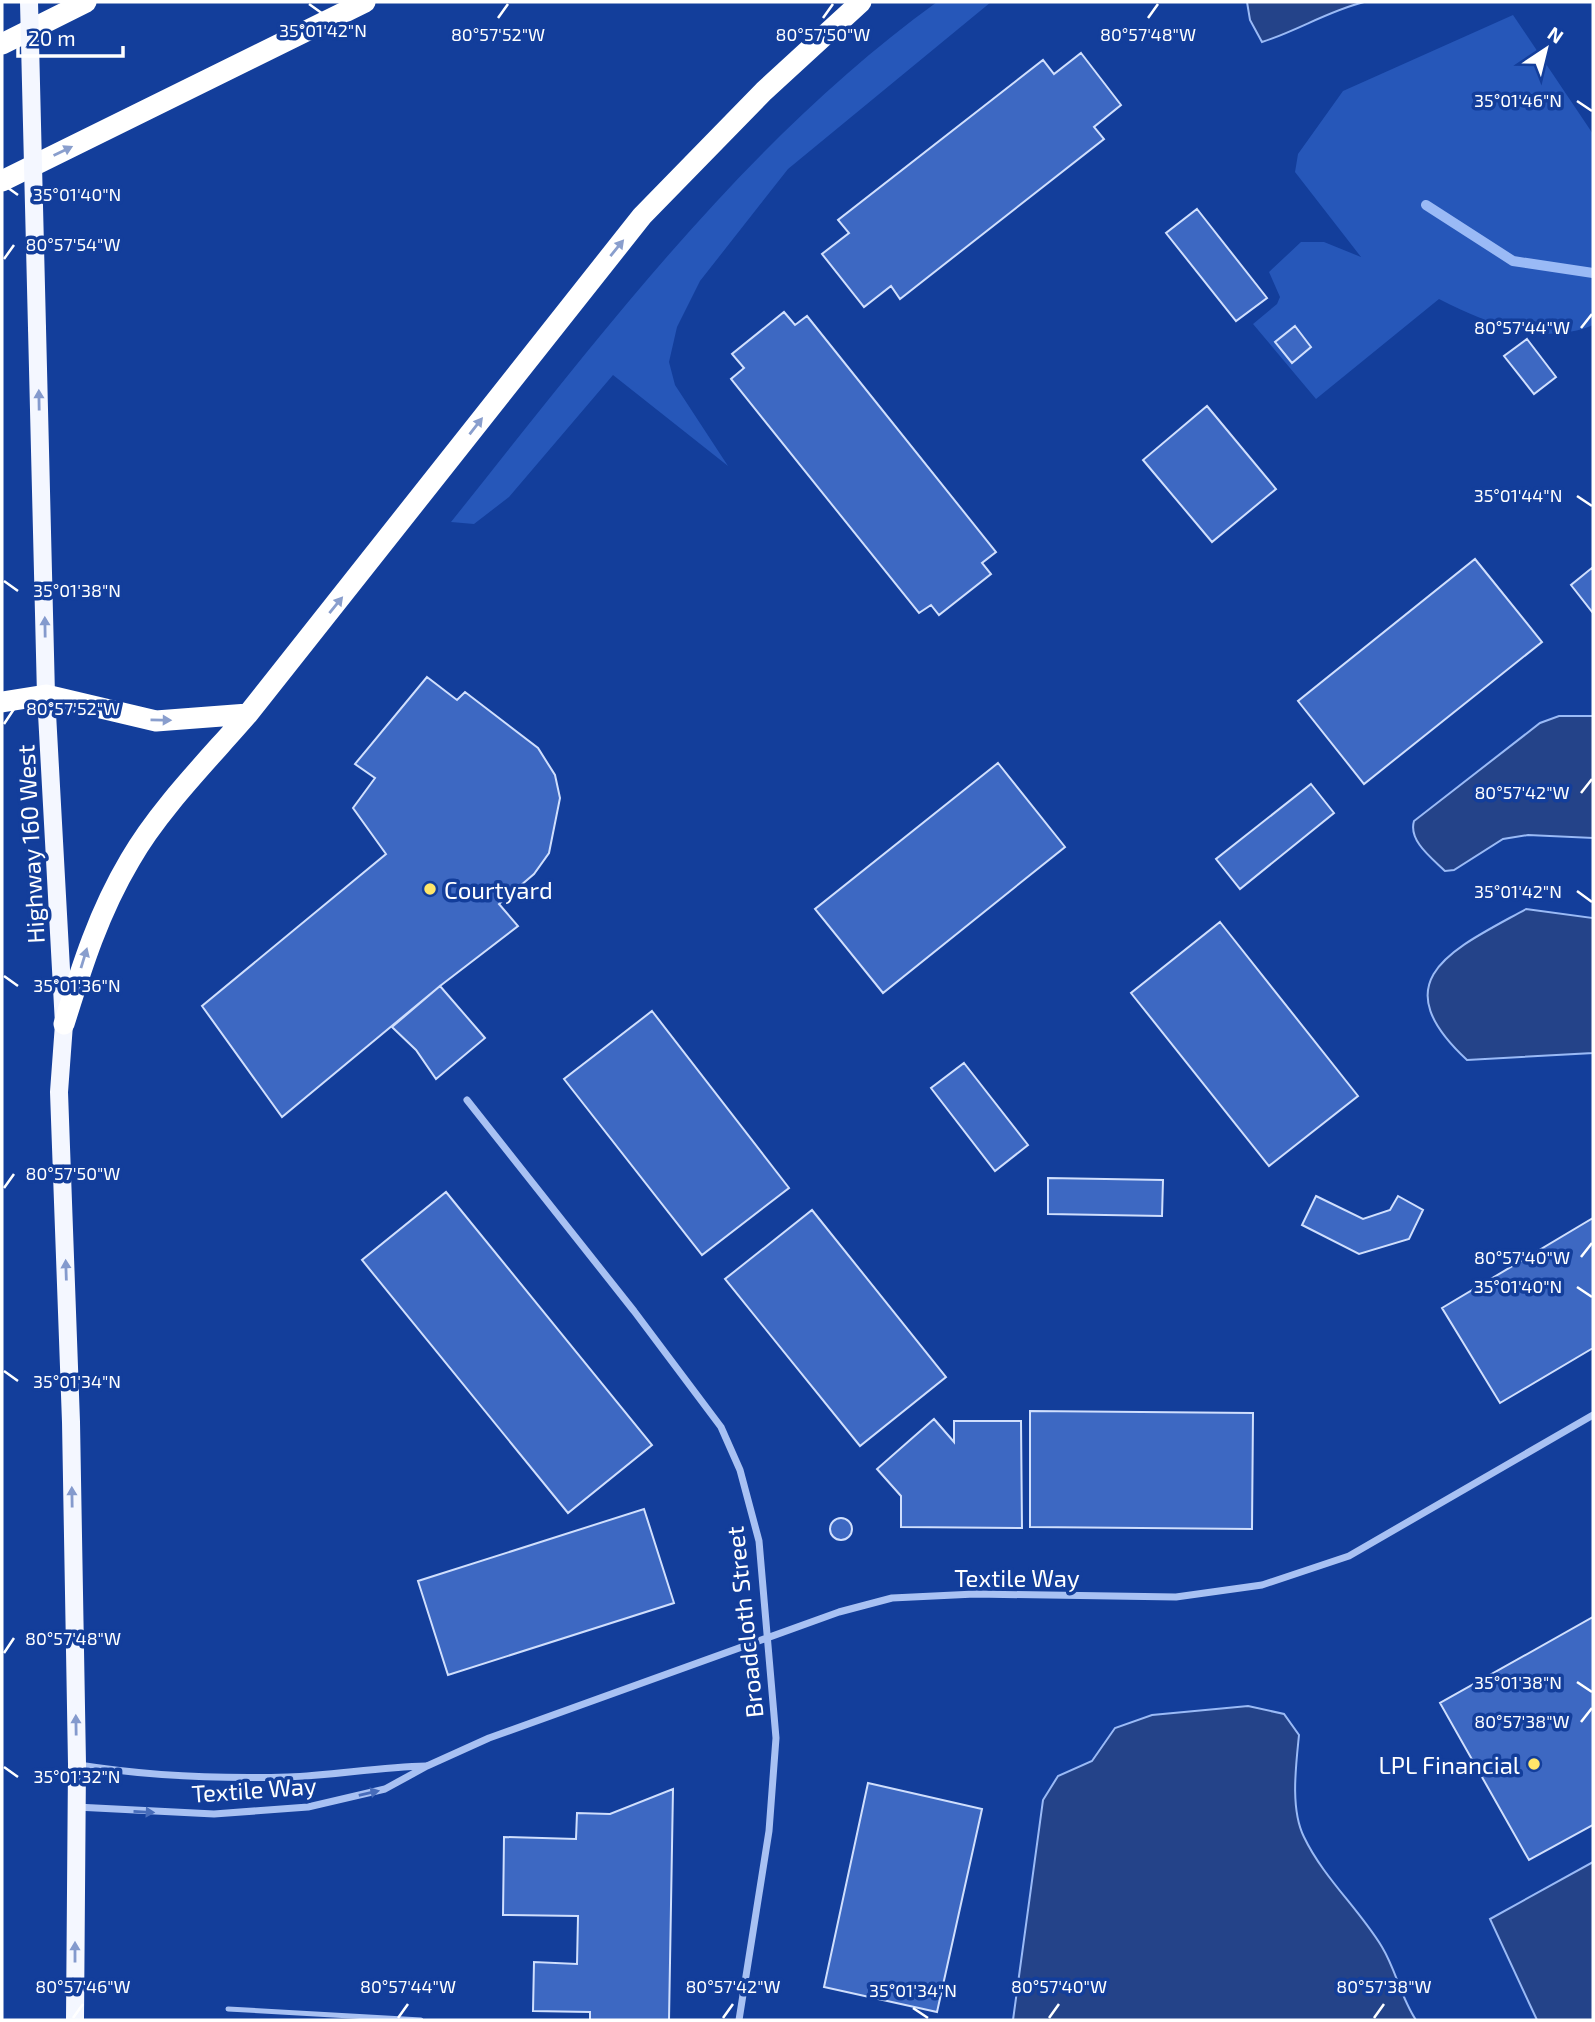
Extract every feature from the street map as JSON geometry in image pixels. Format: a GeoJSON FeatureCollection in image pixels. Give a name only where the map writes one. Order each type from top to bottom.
{"type":"FeatureCollection","features":[{"type":"Feature","properties":{"kind":"highway"},"geometry":{"type":"LineString","coordinates":[[2,44],[86,2]]}},
{"type":"Feature","properties":{"kind":"highway"},"geometry":{"type":"LineString","coordinates":[[2,181],[365,2]]}},
{"type":"Feature","properties":{"kind":"highway"},"geometry":{"type":"LineString","coordinates":[[64,1024],[92,934],[131,858],[187,784],[248,714],[642,216],[764,90],[862,2]]}},
{"type":"Feature","properties":{"kind":"highway"},"geometry":{"type":"LineString","coordinates":[[2,702],[46,695],[156,722],[248,714]]}},
{"type":"Feature","properties":{"kind":"main road","name":"Highway 160 West"},"geometry":{"type":"LineString","coordinates":[[29,2],[46,695],[64,1024],[59,1092],[71,1422],[77,1764],[75,2020]]}},
{"type":"Feature","properties":{"kind":"street","name":"Broadcloth Street"},"geometry":{"type":"LineString","coordinates":[[467,1100],[634,1311],[721,1427],[740,1470],[759,1541],[765,1638],[776,1738],[769,1831],[739,2020]]}},
{"type":"Feature","properties":{"kind":"street","name":"Textile Way"},"geometry":{"type":"LineString","coordinates":[[76,1807],[214,1814],[308,1807],[385,1789],[427,1766],[489,1738],[839,1612],[892,1598],[975,1594],[1176,1597],[1262,1585],[1349,1556],[1593,1415]]}},
{"type":"Feature","properties":{"kind":"street","name":"Textile Way"},"geometry":{"type":"LineString","coordinates":[[77,1764],[145,1776],[288,1777],[374,1767],[427,1766]]}},
{"type":"Feature","properties":{"kind":"lane"},"geometry":{"type":"LineString","coordinates":[[228,2009],[421,2020]]}},
{"type":"Feature","properties":{"kind":"shaded area"},"geometry":{"type":"Polygon","coordinates":[[[937,2],[991,2],[788,169],[700,281],[677,327],[669,362],[675,385],[728,466],[613,375],[509,497],[474,524],[451,522],[619,313],[737,179],[800,116],[867,57],[937,2]]]}},
{"type":"Feature","properties":{"kind":"shaded area"},"geometry":{"type":"Polygon","coordinates":[[[1247,2],[1364,2],[1262,42],[1250,20],[1247,2]]]}},
{"type":"Feature","properties":{"kind":"shaded area"},"geometry":{"type":"Polygon","coordinates":[[[1513,15],[1593,134],[1593,325],[1554,334],[1534,333],[1495,324],[1439,299],[1316,399],[1253,324],[1277,304],[1280,297],[1269,272],[1301,242],[1324,242],[1361,257],[1295,172],[1298,154],[1343,91],[1513,15]]]}},
{"type":"Feature","properties":{"kind":"shaded area"},"geometry":{"type":"Polygon","coordinates":[[[1559,716],[1593,716],[1593,838],[1528,835],[1503,839],[1454,870],[1445,871],[1418,842],[1413,828],[1414,821],[1540,723],[1559,716]]]}},
{"type":"Feature","properties":{"kind":"shaded area"},"geometry":{"type":"Polygon","coordinates":[[[1526,909],[1593,918],[1593,1053],[1467,1060],[1442,1032],[1429,1008],[1428,987],[1437,969],[1453,953],[1526,909]]]}},
{"type":"Feature","properties":{"kind":"shaded area"},"geometry":{"type":"Polygon","coordinates":[[[1248,1706],[1284,1714],[1299,1735],[1295,1800],[1304,1837],[1321,1866],[1382,1947],[1416,2020],[1013,2020],[1043,1800],[1058,1776],[1092,1761],[1115,1728],[1152,1715],[1248,1706]]]}},
{"type":"Feature","properties":{"kind":"shaded area"},"geometry":{"type":"Polygon","coordinates":[[[1593,1862],[1593,2020],[1537,2020],[1490,1919],[1593,1862]]]}},
{"type":"Feature","properties":{"kind":"building"},"geometry":{"type":"Polygon","coordinates":[[[1081,53],[1121,105],[1094,127],[1104,139],[900,299],[891,286],[864,307],[822,254],[849,233],[838,220],[1043,60],[1054,74],[1081,53]]]}},
{"type":"Feature","properties":{"kind":"building"},"geometry":{"type":"Polygon","coordinates":[[[1197,209],[1267,298],[1236,321],[1166,233],[1197,209]]]}},
{"type":"Feature","properties":{"kind":"building"},"geometry":{"type":"Polygon","coordinates":[[[784,312],[795,325],[807,316],[996,552],[982,563],[991,574],[939,615],[931,605],[919,613],[731,379],[744,368],[732,354],[784,312]]]}},
{"type":"Feature","properties":{"kind":"building"},"geometry":{"type":"Polygon","coordinates":[[[1295,326],[1311,347],[1292,363],[1275,342],[1295,326]]]}},
{"type":"Feature","properties":{"kind":"building"},"geometry":{"type":"Polygon","coordinates":[[[1527,339],[1556,377],[1534,394],[1504,356],[1527,339]]]}},
{"type":"Feature","properties":{"kind":"building"},"geometry":{"type":"Polygon","coordinates":[[[1207,406],[1276,489],[1212,542],[1143,460],[1207,406]]]}},
{"type":"Feature","properties":{"kind":"building"},"geometry":{"type":"Polygon","coordinates":[[[1475,559],[1542,642],[1364,784],[1298,701],[1475,559]]]}},
{"type":"Feature","properties":{"kind":"building"},"geometry":{"type":"Polygon","coordinates":[[[1593,567],[1593,613],[1571,585],[1593,567]]]}},
{"type":"Feature","properties":{"kind":"building","name":"Courtyard"},"geometry":{"type":"Polygon","coordinates":[[[427,677],[457,700],[465,692],[538,748],[555,775],[560,798],[549,853],[534,874],[499,904],[518,926],[440,986],[282,1117],[202,1006],[386,854],[353,808],[375,778],[355,764],[427,677]]]}},
{"type":"Feature","properties":{"kind":"building"},"geometry":{"type":"Polygon","coordinates":[[[998,763],[1065,847],[883,993],[815,909],[998,763]]]}},
{"type":"Feature","properties":{"kind":"building"},"geometry":{"type":"Polygon","coordinates":[[[1311,784],[1334,813],[1240,889],[1216,859],[1311,784]]]}},
{"type":"Feature","properties":{"kind":"building"},"geometry":{"type":"Polygon","coordinates":[[[1220,922],[1358,1096],[1269,1166],[1131,993],[1220,922]]]}},
{"type":"Feature","properties":{"kind":"building"},"geometry":{"type":"Polygon","coordinates":[[[440,986],[485,1038],[436,1079],[416,1050],[392,1027],[440,986]]]}},
{"type":"Feature","properties":{"kind":"building"},"geometry":{"type":"Polygon","coordinates":[[[652,1011],[789,1188],[702,1255],[564,1079],[652,1011]]]}},
{"type":"Feature","properties":{"kind":"building"},"geometry":{"type":"Polygon","coordinates":[[[964,1063],[1028,1145],[995,1171],[931,1088],[964,1063]]]}},
{"type":"Feature","properties":{"kind":"building"},"geometry":{"type":"Polygon","coordinates":[[[1048,1178],[1163,1180],[1162,1216],[1048,1214],[1048,1178]]]}},
{"type":"Feature","properties":{"kind":"building"},"geometry":{"type":"Polygon","coordinates":[[[446,1192],[652,1445],[568,1513],[362,1260],[446,1192]]]}},
{"type":"Feature","properties":{"kind":"building"},"geometry":{"type":"Polygon","coordinates":[[[1316,1196],[1363,1219],[1390,1210],[1398,1196],[1423,1210],[1409,1239],[1359,1254],[1302,1225],[1316,1196]]]}},
{"type":"Feature","properties":{"kind":"building"},"geometry":{"type":"Polygon","coordinates":[[[812,1210],[946,1377],[860,1446],[725,1279],[812,1210]]]}},
{"type":"Feature","properties":{"kind":"building"},"geometry":{"type":"Polygon","coordinates":[[[1593,1218],[1593,1348],[1500,1403],[1442,1308],[1593,1218]]]}},
{"type":"Feature","properties":{"kind":"building"},"geometry":{"type":"Polygon","coordinates":[[[1030,1411],[1253,1413],[1252,1529],[1030,1527],[1030,1411]]]}},
{"type":"Feature","properties":{"kind":"building"},"geometry":{"type":"Polygon","coordinates":[[[934,1419],[954,1442],[954,1421],[1021,1421],[1022,1528],[901,1527],[901,1496],[877,1469],[934,1419]]]}},
{"type":"Feature","properties":{"kind":"building"},"geometry":{"type":"Polygon","coordinates":[[[644,1509],[674,1603],[448,1675],[418,1581],[644,1509]]]}},
{"type":"Feature","properties":{"kind":"building"},"geometry":{"type":"Polygon","coordinates":[[[841,1518],[849,1521],[852,1529],[849,1537],[841,1540],[833,1537],[830,1529],[833,1521],[841,1518]]]}},
{"type":"Feature","properties":{"kind":"building","name":"LPL Financial"},"geometry":{"type":"Polygon","coordinates":[[[1593,1617],[1593,1825],[1529,1860],[1440,1703],[1593,1617]]]}},
{"type":"Feature","properties":{"kind":"building"},"geometry":{"type":"Polygon","coordinates":[[[868,1783],[982,1809],[937,2012],[824,1987],[868,1783]]]}},
{"type":"Feature","properties":{"kind":"building"},"geometry":{"type":"Polygon","coordinates":[[[673,1789],[669,2020],[590,2020],[590,2012],[533,2011],[534,1962],[577,1964],[578,1916],[503,1915],[504,1837],[576,1839],[577,1813],[610,1814],[673,1789]]]}},
{"type":"Feature","properties":{"kind":"waterway"},"geometry":{"type":"LineString","coordinates":[[1426,205],[1513,261],[1593,273]]}},
{"type":"Feature","properties":{"kind":"place","name":"Courtyard"},"geometry":{"type":"Point","coordinates":[430,889]}},
{"type":"Feature","properties":{"kind":"place","name":"LPL Financial"},"geometry":{"type":"Point","coordinates":[1534,1764]}}]}
